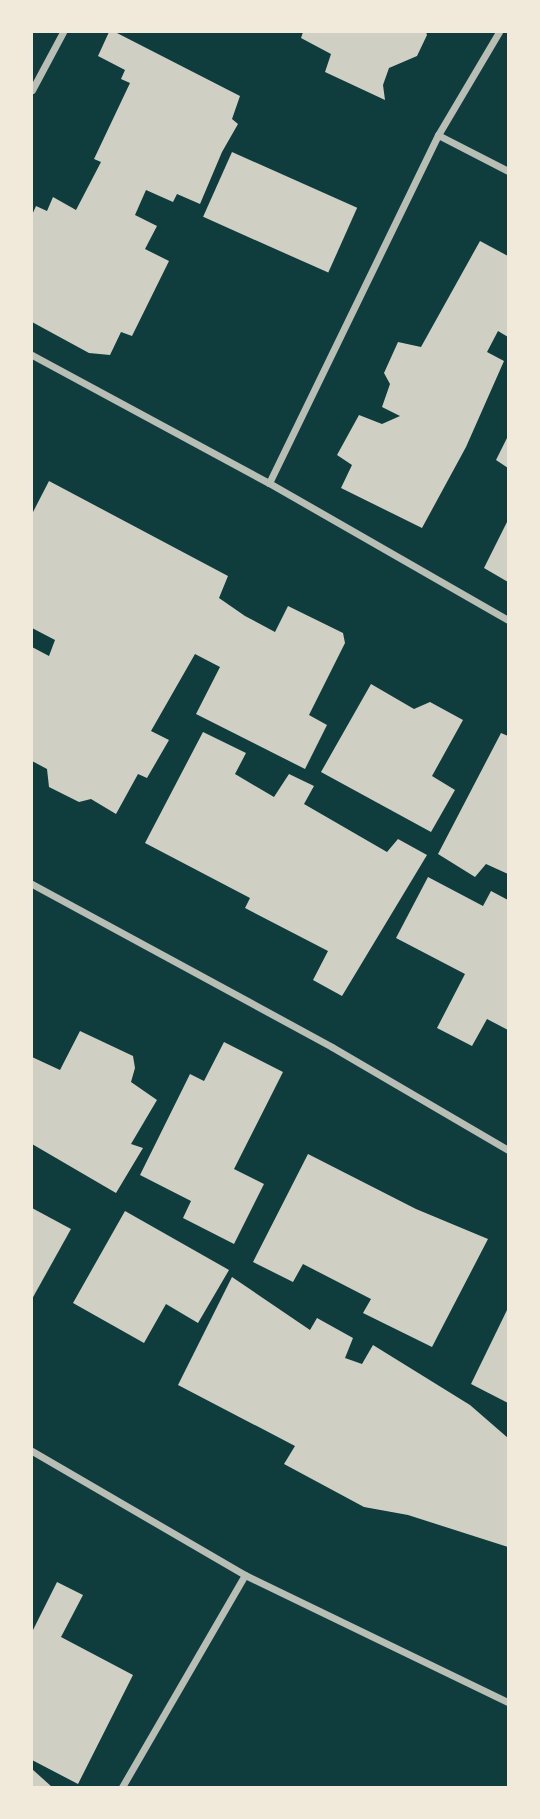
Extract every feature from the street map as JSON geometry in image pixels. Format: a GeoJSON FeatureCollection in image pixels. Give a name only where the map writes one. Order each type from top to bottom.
{"type":"FeatureCollection","features":[{"type":"Feature","properties":{"kind":"street"},"geometry":{"type":"LineString","coordinates":[[32,90],[62,32]]}},
{"type":"Feature","properties":{"kind":"street"},"geometry":{"type":"LineString","coordinates":[[269,483],[438,135],[499,32]]}},
{"type":"Feature","properties":{"kind":"street"},"geometry":{"type":"LineString","coordinates":[[438,135],[509,171]]}},
{"type":"Feature","properties":{"kind":"street"},"geometry":{"type":"LineString","coordinates":[[32,355],[269,483],[509,620]]}},
{"type":"Feature","properties":{"kind":"street"},"geometry":{"type":"LineString","coordinates":[[32,884],[332,1047],[509,1150]]}},
{"type":"Feature","properties":{"kind":"street"},"geometry":{"type":"LineString","coordinates":[[32,1451],[245,1576],[509,1702]]}},
{"type":"Feature","properties":{"kind":"street"},"geometry":{"type":"LineString","coordinates":[[122,1787],[245,1576]]}},
{"type":"Feature","properties":{"kind":"building"},"geometry":{"type":"Polygon","coordinates":[[[109,32],[115,32],[240,96],[232,119],[238,124],[222,152],[200,204],[177,194],[173,202],[146,190],[135,215],[157,226],[145,249],[169,261],[132,336],[121,332],[110,355],[89,353],[32,322],[32,215],[36,206],[47,211],[53,197],[76,210],[101,162],[94,159],[130,83],[121,79],[125,70],[98,56],[109,32]]]}},
{"type":"Feature","properties":{"kind":"building"},"geometry":{"type":"Polygon","coordinates":[[[303,32],[426,32],[427,35],[417,56],[389,68],[383,85],[385,100],[325,72],[331,54],[301,38],[303,32]]]}},
{"type":"Feature","properties":{"kind":"building"},"geometry":{"type":"Polygon","coordinates":[[[232,152],[357,208],[328,273],[203,217],[232,152]]]}},
{"type":"Feature","properties":{"kind":"building"},"geometry":{"type":"Polygon","coordinates":[[[480,241],[508,256],[508,337],[498,331],[487,352],[504,361],[466,447],[422,528],[341,488],[352,465],[337,455],[359,415],[382,424],[400,416],[382,407],[390,384],[384,373],[398,342],[421,347],[480,241]]]}},
{"type":"Feature","properties":{"kind":"building"},"geometry":{"type":"Polygon","coordinates":[[[508,436],[508,468],[496,460],[508,436]]]}},
{"type":"Feature","properties":{"kind":"building"},"geometry":{"type":"Polygon","coordinates":[[[49,481],[228,576],[219,598],[275,632],[288,606],[343,633],[345,643],[309,715],[327,725],[305,769],[196,714],[220,667],[195,654],[151,731],[169,740],[147,778],[138,774],[116,814],[91,799],[79,802],[49,787],[47,769],[32,761],[32,647],[49,656],[55,640],[32,628],[32,514],[49,481]]]}},
{"type":"Feature","properties":{"kind":"building"},"geometry":{"type":"Polygon","coordinates":[[[508,520],[508,582],[484,568],[508,520]]]}},
{"type":"Feature","properties":{"kind":"building"},"geometry":{"type":"Polygon","coordinates":[[[371,684],[414,709],[430,702],[463,720],[432,776],[455,790],[431,832],[321,772],[371,684]]]}},
{"type":"Feature","properties":{"kind":"building"},"geometry":{"type":"Polygon","coordinates":[[[203,732],[246,753],[235,774],[274,797],[289,774],[314,786],[304,804],[387,852],[398,839],[427,855],[342,996],[313,980],[328,951],[245,908],[250,898],[145,843],[203,732]]]}},
{"type":"Feature","properties":{"kind":"building"},"geometry":{"type":"Polygon","coordinates":[[[501,733],[508,736],[508,874],[486,864],[475,877],[438,854],[501,733]]]}},
{"type":"Feature","properties":{"kind":"building"},"geometry":{"type":"Polygon","coordinates":[[[428,877],[483,906],[491,891],[508,900],[508,1030],[487,1019],[472,1046],[437,1028],[465,974],[396,938],[428,877]]]}},
{"type":"Feature","properties":{"kind":"building"},"geometry":{"type":"Polygon","coordinates":[[[80,1031],[133,1056],[135,1068],[131,1082],[157,1100],[131,1144],[143,1148],[116,1193],[32,1144],[32,1057],[60,1070],[80,1031]]]}},
{"type":"Feature","properties":{"kind":"building"},"geometry":{"type":"Polygon","coordinates":[[[224,1042],[283,1072],[234,1169],[264,1184],[234,1244],[183,1218],[191,1201],[140,1175],[190,1074],[204,1081],[224,1042]]]}},
{"type":"Feature","properties":{"kind":"building"},"geometry":{"type":"Polygon","coordinates":[[[308,1154],[416,1209],[488,1239],[432,1347],[363,1313],[371,1299],[303,1264],[293,1282],[253,1262],[308,1154]]]}},
{"type":"Feature","properties":{"kind":"building"},"geometry":{"type":"Polygon","coordinates":[[[32,1208],[71,1229],[32,1299],[32,1208]]]}},
{"type":"Feature","properties":{"kind":"building"},"geometry":{"type":"Polygon","coordinates":[[[125,1211],[229,1270],[198,1323],[166,1304],[144,1343],[73,1303],[125,1211]]]}},
{"type":"Feature","properties":{"kind":"building"},"geometry":{"type":"Polygon","coordinates":[[[232,1277],[310,1330],[317,1318],[353,1338],[345,1358],[362,1364],[373,1345],[470,1405],[508,1438],[508,1547],[408,1515],[364,1507],[284,1464],[295,1446],[178,1385],[232,1277]]]}},
{"type":"Feature","properties":{"kind":"building"},"geometry":{"type":"Polygon","coordinates":[[[508,1308],[508,1403],[471,1384],[508,1308]]]}},
{"type":"Feature","properties":{"kind":"building"},"geometry":{"type":"Polygon","coordinates":[[[57,1582],[83,1595],[61,1637],[133,1675],[78,1784],[32,1760],[32,1632],[57,1582]]]}},
{"type":"Feature","properties":{"kind":"building"},"geometry":{"type":"Polygon","coordinates":[[[32,1769],[52,1787],[32,1787],[32,1769]]]}}]}
